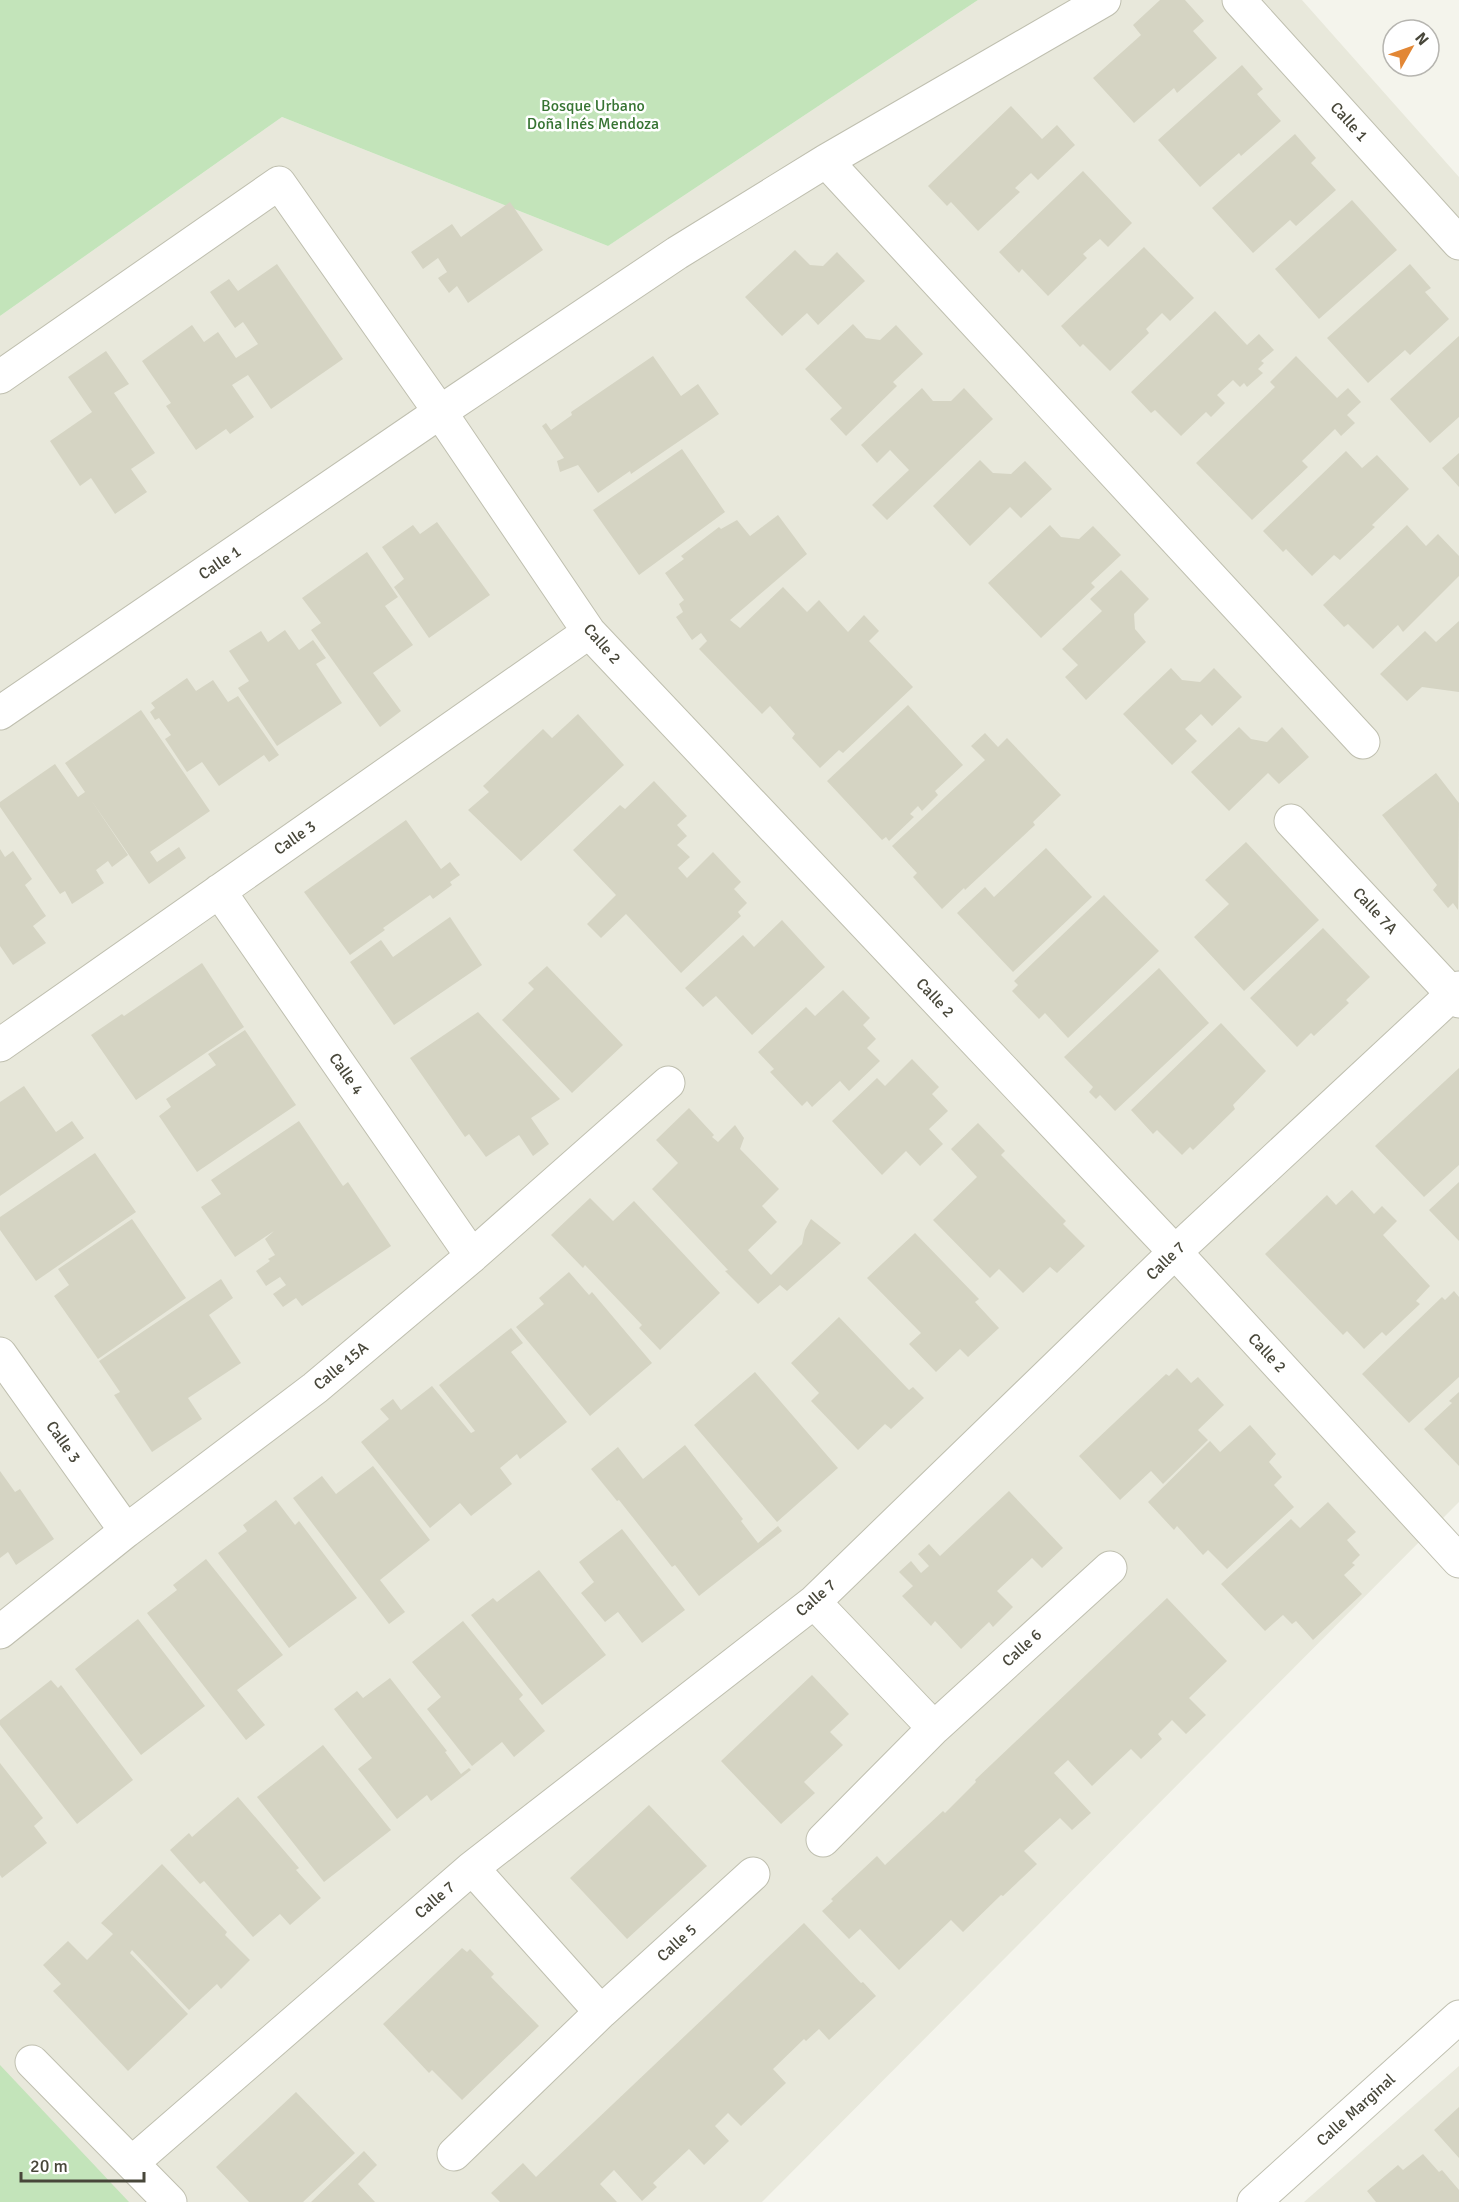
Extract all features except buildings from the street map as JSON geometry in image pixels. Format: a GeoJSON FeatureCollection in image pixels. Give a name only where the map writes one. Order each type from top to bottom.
{"type":"FeatureCollection","features":[{"type":"Feature","properties":{"kind":"street","name":"Calle 1"},"geometry":{"type":"LineString","coordinates":[[0,713],[677,253],[826,161],[1104,0]]}},
{"type":"Feature","properties":{"kind":"street","name":"Calle 1"},"geometry":{"type":"LineString","coordinates":[[1239,0],[1459,243]]}},
{"type":"Feature","properties":{"kind":"street"},"geometry":{"type":"LineString","coordinates":[[826,161],[1363,742]]}},
{"type":"Feature","properties":{"kind":"street","name":"Calle 2"},"geometry":{"type":"LineString","coordinates":[[0,377],[279,183],[440,412],[589,632],[1174,1252],[1459,1561]]}},
{"type":"Feature","properties":{"kind":"street","name":"Calle 3"},"geometry":{"type":"LineString","coordinates":[[0,1045],[589,632]]}},
{"type":"Feature","properties":{"kind":"street","name":"Calle 7A"},"geometry":{"type":"LineString","coordinates":[[1291,821],[1457,994]]}},
{"type":"Feature","properties":{"kind":"street","name":"Calle 4"},"geometry":{"type":"LineString","coordinates":[[219,891],[472,1256]]}},
{"type":"Feature","properties":{"kind":"street","name":"Calle 7"},"geometry":{"type":"LineString","coordinates":[[133,2162],[472,1868],[814,1602],[1174,1252],[1457,994]]}},
{"type":"Feature","properties":{"kind":"street","name":"Calle 15A"},"geometry":{"type":"LineString","coordinates":[[0,1632],[126,1531],[315,1388],[472,1256],[668,1083]]}},
{"type":"Feature","properties":{"kind":"street","name":"Calle 3"},"geometry":{"type":"LineString","coordinates":[[0,1354],[126,1531]]}},
{"type":"Feature","properties":{"kind":"street","name":"Calle 6"},"geometry":{"type":"LineString","coordinates":[[823,1840],[934,1728],[1110,1568]]}},
{"type":"Feature","properties":{"kind":"street"},"geometry":{"type":"LineString","coordinates":[[814,1602],[934,1728]]}},
{"type":"Feature","properties":{"kind":"street"},"geometry":{"type":"LineString","coordinates":[[472,1868],[601,2012]]}},
{"type":"Feature","properties":{"kind":"street","name":"Calle 5"},"geometry":{"type":"LineString","coordinates":[[454,2154],[601,2012],[753,1874]]}},
{"type":"Feature","properties":{"kind":"street","name":"Calle Marginal"},"geometry":{"type":"LineString","coordinates":[[1254,2202],[1459,2018]]}},
{"type":"Feature","properties":{"kind":"street"},"geometry":{"type":"LineString","coordinates":[[32,2062],[170,2202]]}},
{"type":"Feature","properties":{"kind":"shaded area"},"geometry":{"type":"Polygon","coordinates":[[[978,0],[1302,0],[1459,177],[1459,1502],[762,2202],[0,2202],[0,316],[282,117],[608,246],[978,0]]]}},
{"type":"Feature","properties":{"kind":"shaded area"},"geometry":{"type":"Polygon","coordinates":[[[1459,2066],[1459,2202],[1304,2202],[1459,2066]]]}},
{"type":"Feature","properties":{"kind":"green space","name":"Bosque Urbano Doña Inés Mendoza"},"geometry":{"type":"Polygon","coordinates":[[[0,0],[978,0],[608,246],[282,117],[0,316],[0,0]]]}},
{"type":"Feature","properties":{"kind":"green space"},"geometry":{"type":"Polygon","coordinates":[[[0,2065],[129,2202],[0,2202],[0,2065]]]}}]}
